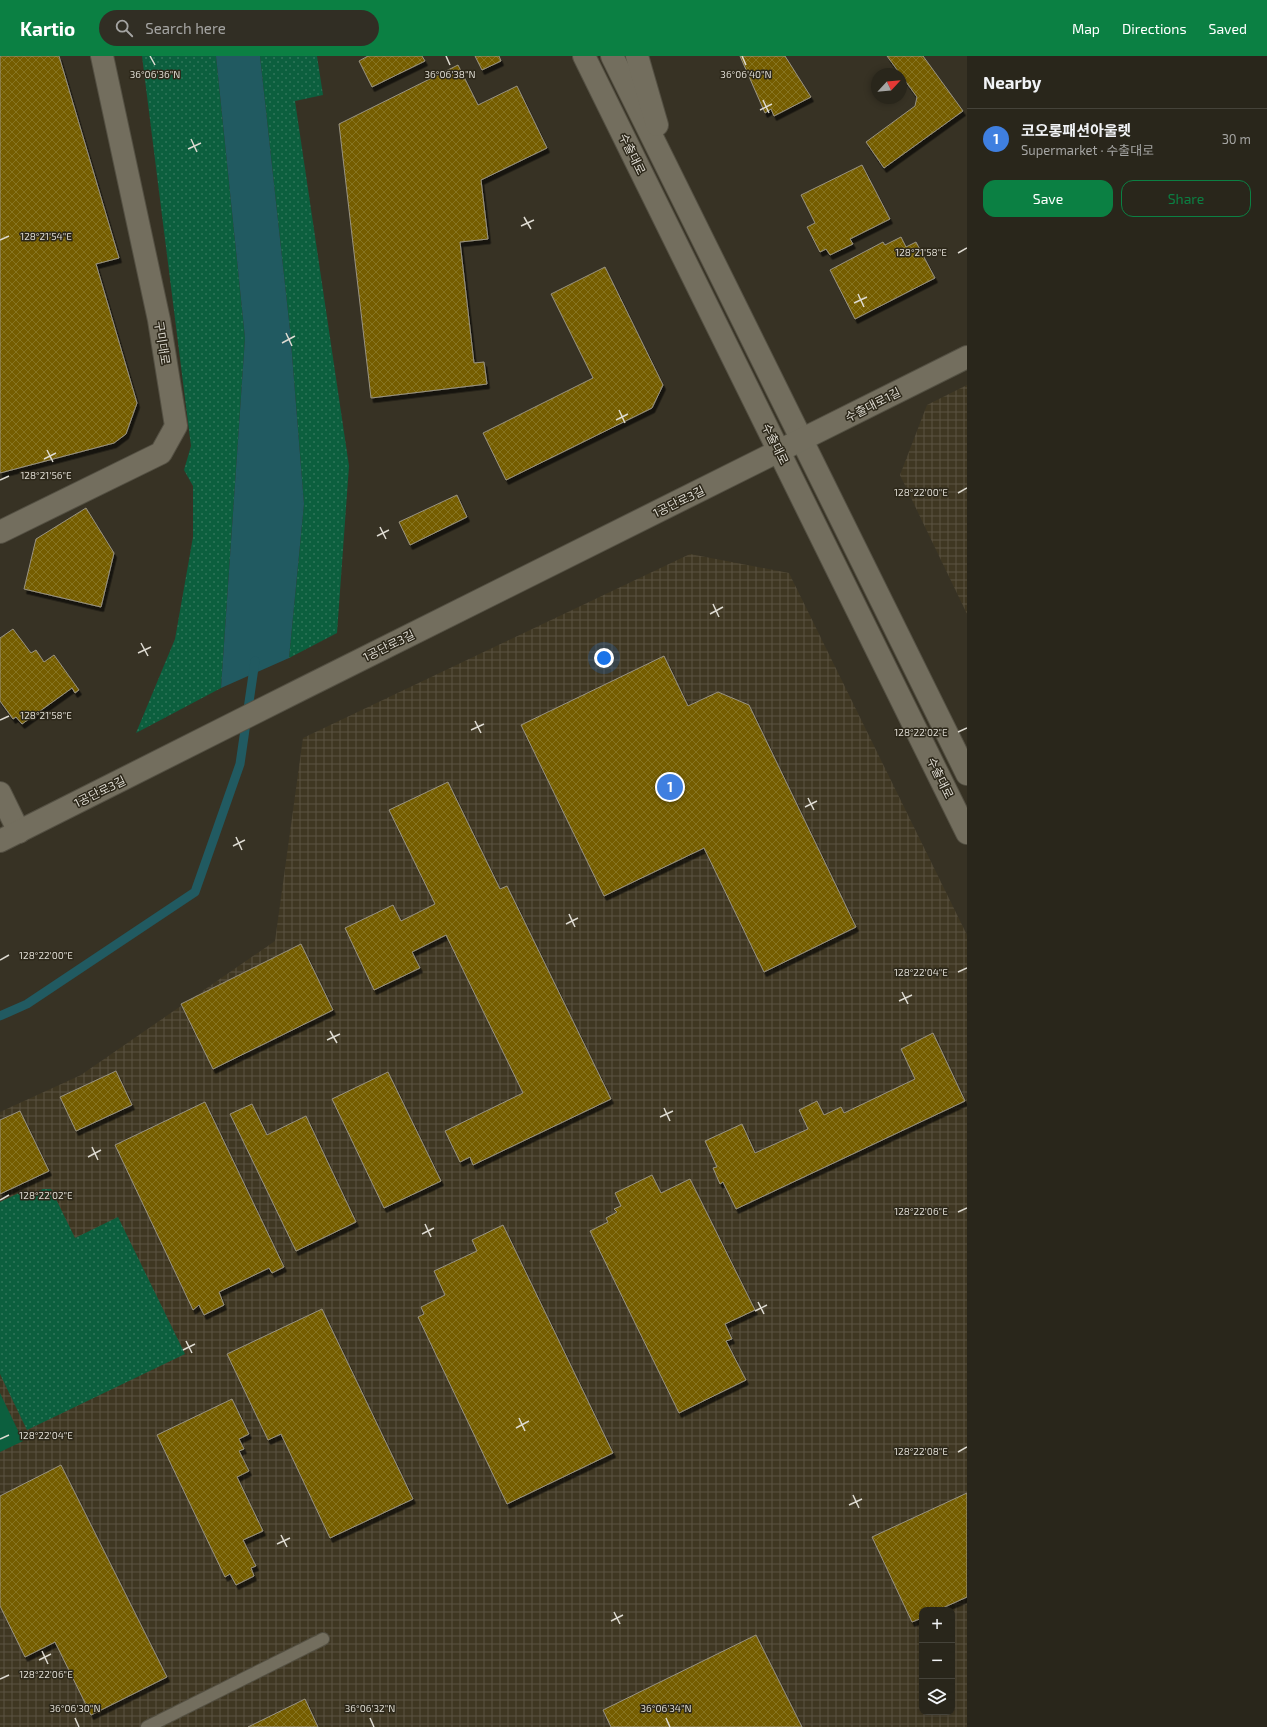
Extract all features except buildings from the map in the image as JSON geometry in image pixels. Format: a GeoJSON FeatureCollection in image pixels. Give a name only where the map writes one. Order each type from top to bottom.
{"type":"FeatureCollection","features":[{"type":"Feature","properties":{"kind":"main road","name":"구미대로"},"geometry":{"type":"LineString","coordinates":[[0,532],[161,453],[176,426],[159,320],[102,56]]}},
{"type":"Feature","properties":{"kind":"main road","name":"수출대로"},"geometry":{"type":"LineString","coordinates":[[584,56],[967,833]]}},
{"type":"Feature","properties":{"kind":"main road","name":"수출대로"},"geometry":{"type":"LineString","coordinates":[[612,56],[967,774]]}},
{"type":"Feature","properties":{"kind":"main road"},"geometry":{"type":"LineString","coordinates":[[637,56],[674,184]]}},
{"type":"Feature","properties":{"kind":"main road","name":"수출대로1길"},"geometry":{"type":"LineString","coordinates":[[779,452],[967,357]]}},
{"type":"Feature","properties":{"kind":"main road","name":"1공단로3길"},"geometry":{"type":"LineString","coordinates":[[0,841],[779,452]]}},
{"type":"Feature","properties":{"kind":"main road"},"geometry":{"type":"LineString","coordinates":[[0,793],[19,832]]}},
{"type":"Feature","properties":{"kind":"lane"},"geometry":{"type":"LineString","coordinates":[[147,1727],[323,1639]]}},
{"type":"Feature","properties":{"kind":"shaded area"},"geometry":{"type":"Polygon","coordinates":[[[967,385],[967,614],[900,475],[927,405],[967,385]]]}},
{"type":"Feature","properties":{"kind":"shaded area"},"geometry":{"type":"Polygon","coordinates":[[[690,554],[789,573],[967,935],[967,1727],[0,1727],[0,1112],[81,1075],[275,941],[303,738],[690,554]]]}},
{"type":"Feature","properties":{"kind":"green space"},"geometry":{"type":"Polygon","coordinates":[[[142,56],[216,56],[245,338],[221,688],[136,733],[175,639],[193,537],[193,486],[184,470],[191,446],[142,56]]]}},
{"type":"Feature","properties":{"kind":"green space"},"geometry":{"type":"Polygon","coordinates":[[[260,56],[317,56],[323,95],[295,101],[349,466],[337,633],[289,658],[304,504],[290,330],[260,56]]]}},
{"type":"Feature","properties":{"kind":"green space"},"geometry":{"type":"Polygon","coordinates":[[[43,1189],[51,1189],[75,1238],[118,1217],[185,1354],[27,1430],[0,1374],[0,1202],[21,1192],[25,1197],[43,1189]]]}},
{"type":"Feature","properties":{"kind":"green space"},"geometry":{"type":"Polygon","coordinates":[[[0,1393],[23,1441],[0,1452],[0,1393]]]}},
{"type":"Feature","properties":{"kind":"water"},"geometry":{"type":"Polygon","coordinates":[[[216,56],[260,56],[290,330],[304,504],[289,658],[221,688],[245,338],[216,56]]]}},
{"type":"Feature","properties":{"kind":"waterway"},"geometry":{"type":"LineString","coordinates":[[0,1016],[27,1004],[195,892],[240,764],[255,661]]}},
{"type":"Feature","properties":{"kind":"place","name":"코오롱패션아울렛"},"geometry":{"type":"Point","coordinates":[670,787]}}]}
